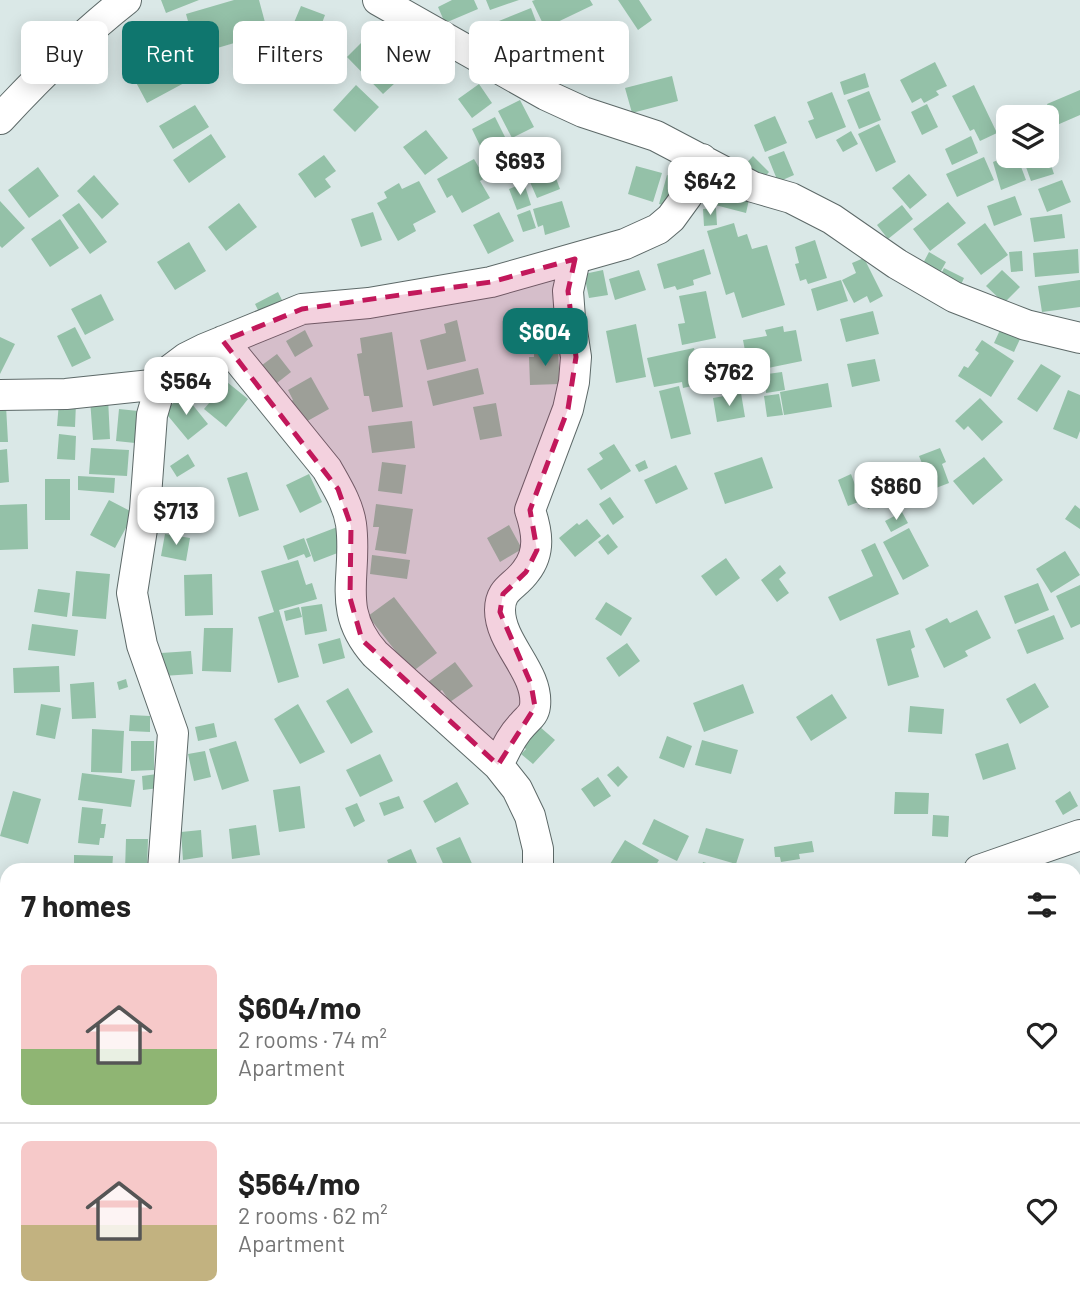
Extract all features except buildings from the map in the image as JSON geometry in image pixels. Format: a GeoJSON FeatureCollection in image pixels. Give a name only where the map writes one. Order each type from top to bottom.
{"type":"FeatureCollection","features":[{"type":"Feature","properties":{"kind":"street"},"geometry":{"type":"LineString","coordinates":[[0,119],[37,79],[93,26],[126,0]]}},
{"type":"Feature","properties":{"kind":"street"},"geometry":{"type":"LineString","coordinates":[[378,0],[546,95],[583,112],[656,136],[753,187],[791,198],[832,219],[897,264],[954,297],[1026,325],[1080,338]]}},
{"type":"Feature","properties":{"kind":"street"},"geometry":{"type":"LineString","coordinates":[[164,863],[173,733],[142,645],[132,593],[145,510],[152,415],[161,384],[170,370],[186,358],[302,309],[369,303],[491,282],[625,244],[658,229],[670,218],[687,196],[702,159]]}},
{"type":"Feature","properties":{"kind":"street"},"geometry":{"type":"LineString","coordinates":[[498,765],[513,735],[532,715],[535,706],[531,684],[500,612],[503,594],[526,572],[537,550],[535,524],[530,509],[571,396],[576,357],[568,291],[575,259]]}},
{"type":"Feature","properties":{"kind":"street"},"geometry":{"type":"LineString","coordinates":[[223,341],[327,469],[347,508],[351,526],[350,598],[353,620],[362,640],[498,765],[517,789],[530,816],[538,863]]}},
{"type":"Feature","properties":{"kind":"street"},"geometry":{"type":"LineString","coordinates":[[0,395],[66,394],[161,384]]}},
{"type":"Feature","properties":{"kind":"street"},"geometry":{"type":"LineString","coordinates":[[997,863],[1080,835]]}},
{"type":"Feature","properties":{"kind":"highlighted area"},"geometry":{"type":"Polygon","coordinates":[[[575,259],[568,291],[576,357],[568,409],[530,510],[537,550],[526,572],[503,594],[500,612],[531,684],[535,707],[498,765],[362,640],[350,598],[351,526],[338,489],[223,341],[302,309],[491,282],[575,259]]]}}]}
